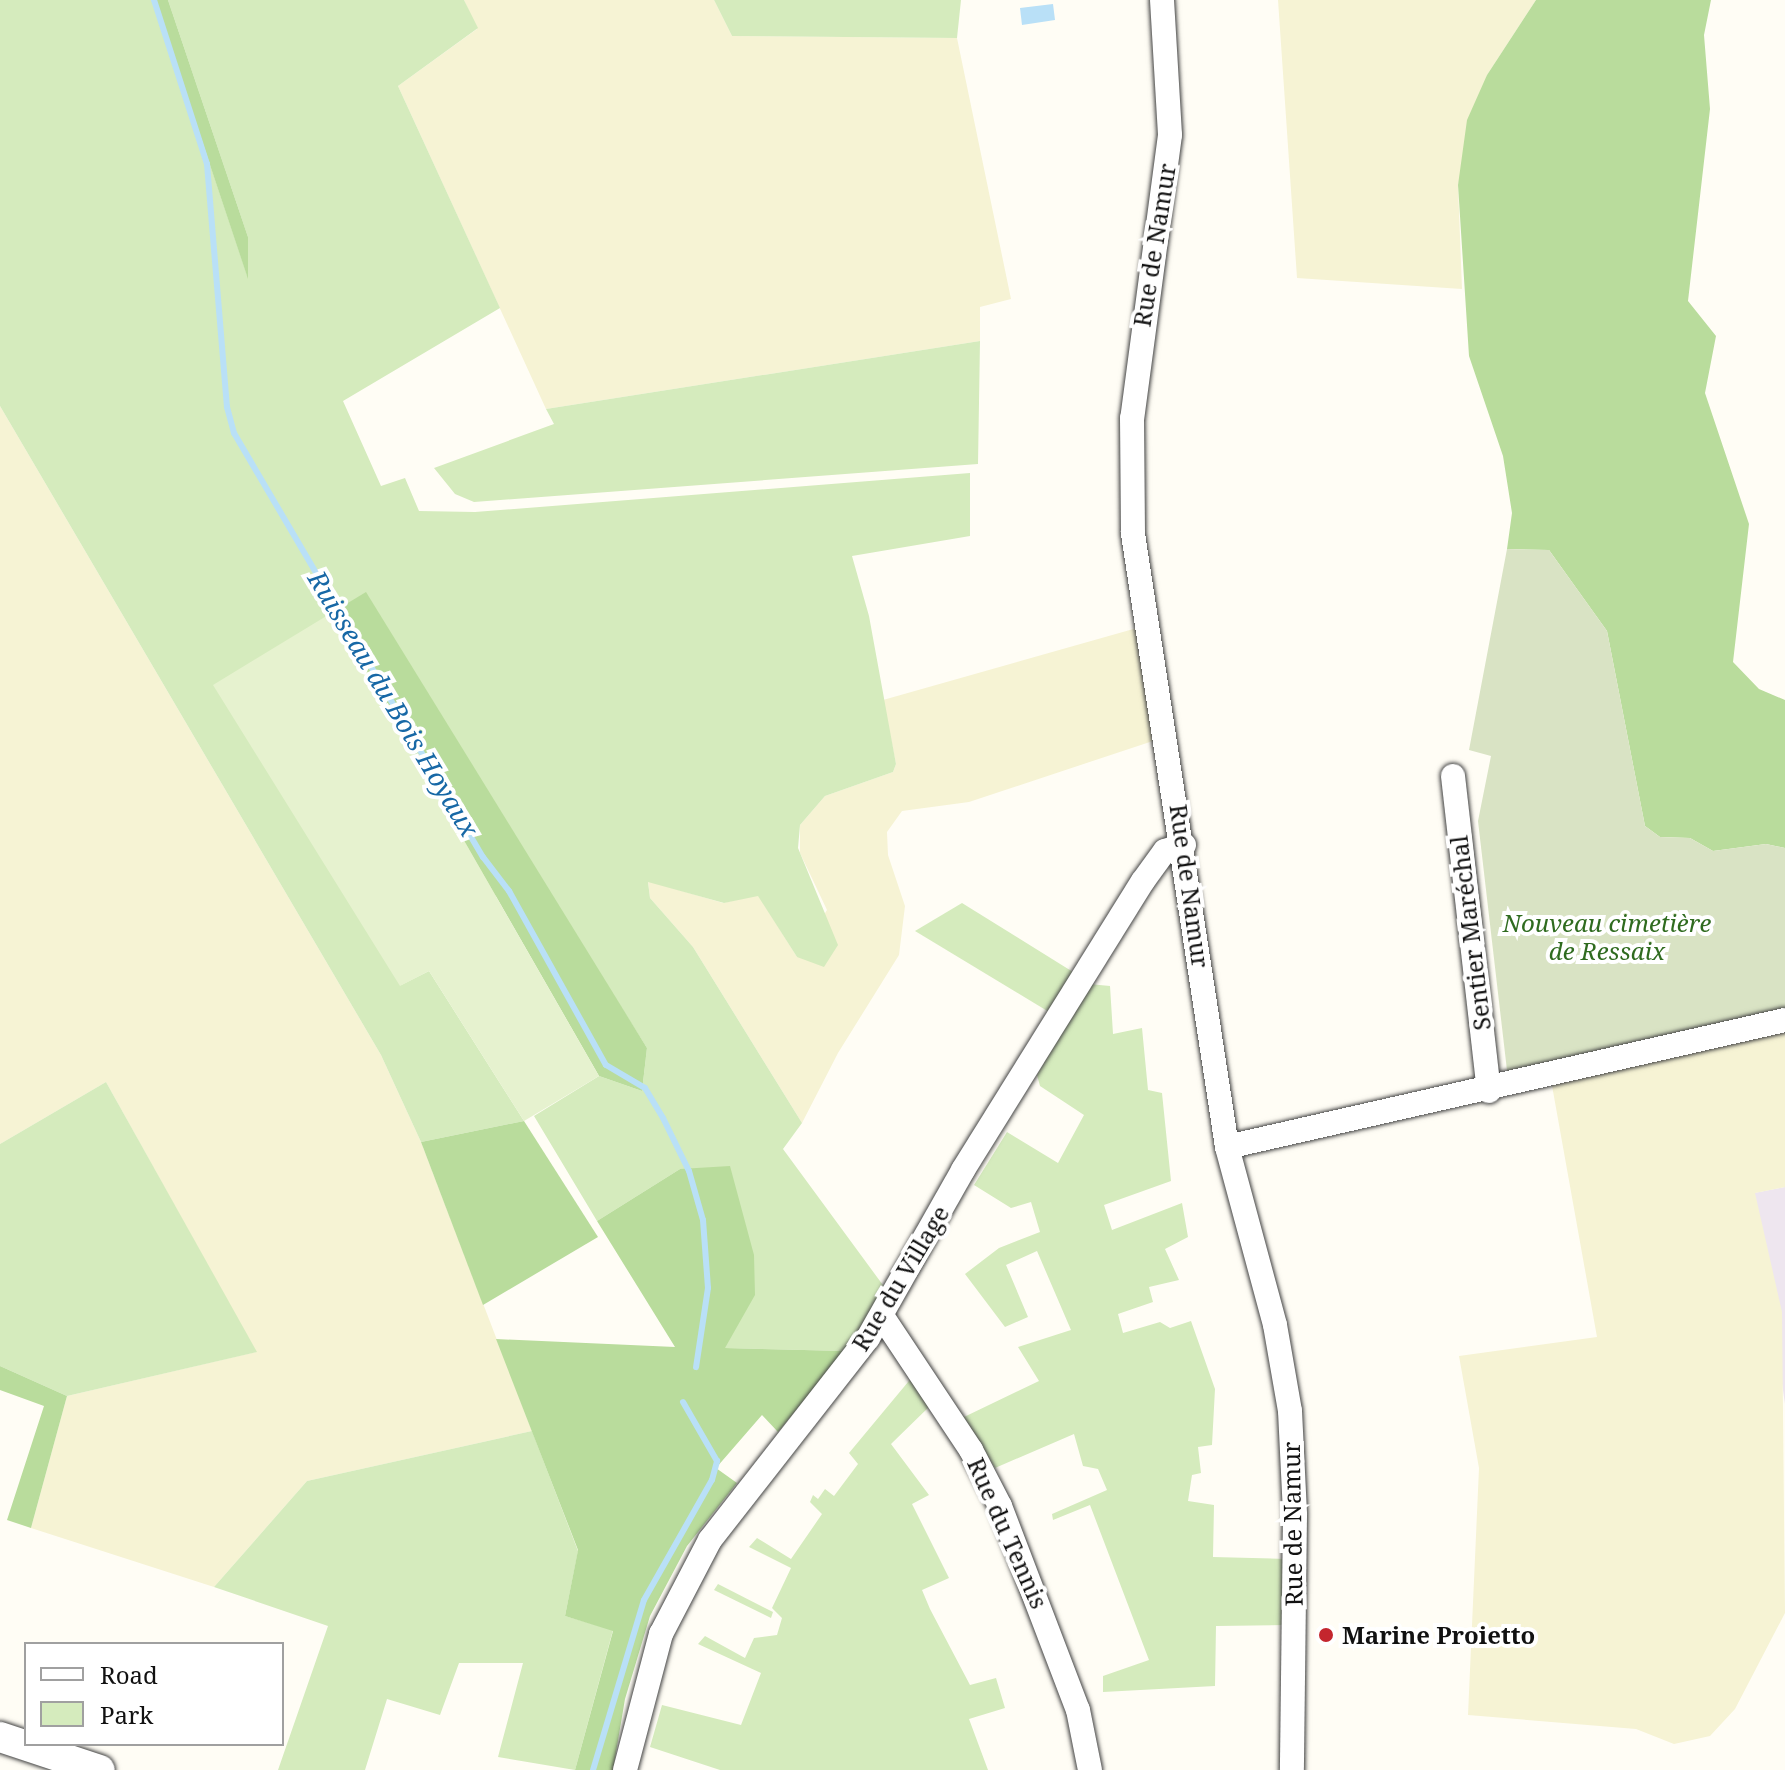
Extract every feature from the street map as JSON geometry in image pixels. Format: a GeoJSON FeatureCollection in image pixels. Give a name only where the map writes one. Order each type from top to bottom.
{"type":"FeatureCollection","features":[{"type":"Feature","properties":{"kind":"street","name":"Rue de Namur"},"geometry":{"type":"LineString","coordinates":[[1162,0],[1169,146],[1143,308],[1131,491],[1138,577],[1184,845],[1227,1147],[1275,1325],[1290,1411],[1295,1515],[1292,1770]]}},
{"type":"Feature","properties":{"kind":"street","name":"Sentier Maréchal"},"geometry":{"type":"LineString","coordinates":[[1453,776],[1489,1091]]}},
{"type":"Feature","properties":{"kind":"street","name":"Rue du Village"},"geometry":{"type":"LineString","coordinates":[[625,1770],[661,1634],[704,1551],[887,1308],[963,1170],[1143,881],[1165,851],[1184,845]]}},
{"type":"Feature","properties":{"kind":"street"},"geometry":{"type":"LineString","coordinates":[[1227,1147],[1489,1091],[1785,1020]]}},
{"type":"Feature","properties":{"kind":"street","name":"Rue du Tennis"},"geometry":{"type":"LineString","coordinates":[[887,1308],[971,1450],[1000,1506],[1072,1691],[1090,1770]]}},
{"type":"Feature","properties":{"kind":"street"},"geometry":{"type":"LineString","coordinates":[[0,1737],[24,1745]]}},
{"type":"Feature","properties":{"kind":"street"},"geometry":{"type":"LineString","coordinates":[[27,1746],[100,1770]]}},
{"type":"Feature","properties":{"kind":"shaded area"},"geometry":{"type":"Polygon","coordinates":[[[464,0],[714,0],[732,36],[957,38],[1011,299],[980,307],[980,341],[546,409],[398,86],[477,29],[464,0]]]}},
{"type":"Feature","properties":{"kind":"shaded area"},"geometry":{"type":"Polygon","coordinates":[[[1278,0],[1536,0],[1487,75],[1458,185],[1462,289],[1297,278],[1278,0]]]}},
{"type":"Feature","properties":{"kind":"shaded area"},"geometry":{"type":"Polygon","coordinates":[[[0,406],[381,1055],[421,1142],[532,1431],[307,1481],[214,1587],[31,1528],[67,1396],[256,1352],[106,1082],[0,1144],[0,406]]]}},
{"type":"Feature","properties":{"kind":"shaded area"},"geometry":{"type":"Polygon","coordinates":[[[1144,626],[1162,738],[969,802],[902,811],[887,832],[888,855],[905,906],[899,955],[838,1053],[802,1123],[693,947],[650,898],[648,881],[723,903],[758,895],[797,957],[827,910],[800,853],[800,825],[825,796],[893,772],[896,764],[883,700],[1144,626]]]}},
{"type":"Feature","properties":{"kind":"shaded area"},"geometry":{"type":"Polygon","coordinates":[[[1785,1026],[1785,1187],[1755,1193],[1782,1312],[1785,1613],[1735,1709],[1710,1736],[1674,1744],[1636,1729],[1468,1715],[1479,1468],[1459,1356],[1597,1337],[1551,1080],[1785,1026]]]}},
{"type":"Feature","properties":{"kind":"shaded area"},"geometry":{"type":"Polygon","coordinates":[[[1785,1187],[1785,1404],[1754,1193],[1785,1187]]]}},
{"type":"Feature","properties":{"kind":"green space"},"geometry":{"type":"Polygon","coordinates":[[[0,0],[155,0],[247,275],[248,237],[168,0],[464,0],[478,28],[398,86],[500,308],[343,401],[381,486],[405,478],[419,511],[475,512],[970,473],[970,536],[852,556],[869,616],[896,764],[893,772],[825,796],[800,825],[798,848],[838,945],[824,967],[797,957],[758,896],[724,903],[648,882],[650,898],[693,947],[802,1123],[783,1149],[888,1292],[845,1351],[725,1348],[680,1169],[597,1221],[534,1116],[599,1076],[642,1091],[647,1048],[530,863],[401,985],[429,971],[524,1121],[421,1142],[381,1055],[0,406],[0,0]]]}},
{"type":"Feature","properties":{"kind":"green space"},"geometry":{"type":"Polygon","coordinates":[[[155,0],[168,0],[248,237],[248,279],[155,0]]]}},
{"type":"Feature","properties":{"kind":"green space"},"geometry":{"type":"Polygon","coordinates":[[[714,0],[961,0],[957,38],[732,36],[714,0]]]}},
{"type":"Feature","properties":{"kind":"green space"},"geometry":{"type":"Polygon","coordinates":[[[1536,0],[1711,0],[1704,35],[1710,109],[1688,301],[1716,336],[1705,393],[1749,524],[1733,662],[1759,689],[1785,700],[1785,848],[1766,844],[1713,851],[1690,838],[1660,837],[1645,826],[1607,631],[1549,550],[1507,549],[1512,513],[1503,456],[1469,356],[1458,185],[1467,120],[1487,75],[1536,0]]]}},
{"type":"Feature","properties":{"kind":"green space"},"geometry":{"type":"Polygon","coordinates":[[[980,341],[978,464],[474,502],[455,494],[434,468],[554,424],[546,409],[980,341]]]}},
{"type":"Feature","properties":{"kind":"green space","name":"Nouveau cimetière de Ressaix"},"geometry":{"type":"Polygon","coordinates":[[[1507,549],[1549,550],[1607,631],[1645,826],[1660,837],[1690,838],[1713,851],[1766,844],[1785,848],[1785,1015],[1508,1079],[1478,821],[1491,756],[1469,750],[1507,549]]]}},
{"type":"Feature","properties":{"kind":"green space"},"geometry":{"type":"Polygon","coordinates":[[[366,592],[647,1048],[642,1091],[599,1076],[333,612],[366,592]]]}},
{"type":"Feature","properties":{"kind":"green space"},"geometry":{"type":"Polygon","coordinates":[[[333,612],[599,1076],[524,1121],[429,971],[400,986],[213,685],[333,612]]]}},
{"type":"Feature","properties":{"kind":"green space"},"geometry":{"type":"Polygon","coordinates":[[[962,903],[1073,972],[1049,1012],[915,931],[962,903]]]}},
{"type":"Feature","properties":{"kind":"green space"},"geometry":{"type":"Polygon","coordinates":[[[1089,984],[1110,986],[1113,1034],[1142,1028],[1148,1090],[1162,1093],[1171,1181],[1104,1205],[1112,1230],[1182,1203],[1188,1237],[1165,1249],[1179,1280],[1149,1287],[1153,1302],[1118,1314],[1123,1333],[1160,1322],[1170,1328],[1191,1321],[1215,1389],[1212,1445],[1198,1447],[1201,1473],[1192,1475],[1188,1501],[1214,1505],[1213,1557],[1286,1559],[1286,1625],[1216,1626],[1215,1686],[1103,1692],[1103,1676],[1149,1660],[1090,1505],[1053,1520],[1052,1514],[1107,1490],[1098,1469],[1083,1466],[1074,1434],[995,1468],[964,1417],[1039,1381],[1018,1347],[1071,1330],[1037,1251],[1006,1265],[1028,1317],[1005,1327],[965,1274],[999,1248],[1040,1232],[1031,1202],[1011,1208],[974,1185],[1007,1132],[1058,1163],[1084,1115],[1040,1086],[1037,1075],[1089,984]]]}},
{"type":"Feature","properties":{"kind":"green space"},"geometry":{"type":"Polygon","coordinates":[[[106,1082],[257,1352],[67,1396],[0,1366],[0,1144],[106,1082]]]}},
{"type":"Feature","properties":{"kind":"green space"},"geometry":{"type":"Polygon","coordinates":[[[524,1121],[598,1237],[483,1305],[421,1142],[524,1121]]]}},
{"type":"Feature","properties":{"kind":"green space"},"geometry":{"type":"Polygon","coordinates":[[[730,1166],[754,1255],[755,1295],[725,1348],[845,1351],[778,1432],[762,1415],[716,1468],[737,1483],[687,1546],[650,1616],[625,1699],[613,1770],[575,1770],[613,1631],[565,1616],[578,1550],[496,1339],[675,1347],[597,1221],[680,1169],[730,1166]]]}},
{"type":"Feature","properties":{"kind":"green space"},"geometry":{"type":"Polygon","coordinates":[[[0,1366],[67,1396],[31,1528],[7,1520],[44,1406],[0,1390],[0,1366]]]}},
{"type":"Feature","properties":{"kind":"green space"},"geometry":{"type":"Polygon","coordinates":[[[913,1376],[932,1404],[891,1444],[929,1495],[912,1504],[949,1578],[922,1590],[930,1609],[970,1685],[996,1678],[1005,1708],[969,1719],[988,1770],[720,1770],[650,1747],[662,1705],[741,1725],[761,1673],[698,1644],[705,1636],[745,1658],[754,1638],[777,1635],[782,1618],[772,1608],[791,1568],[749,1547],[757,1538],[791,1559],[822,1514],[810,1502],[813,1495],[818,1499],[825,1489],[834,1496],[858,1464],[849,1453],[913,1376]]]}},
{"type":"Feature","properties":{"kind":"green space"},"geometry":{"type":"Polygon","coordinates":[[[532,1431],[578,1551],[565,1616],[613,1630],[575,1770],[498,1757],[523,1663],[459,1663],[440,1715],[387,1699],[365,1770],[278,1770],[328,1626],[214,1587],[307,1481],[532,1431]]]}},
{"type":"Feature","properties":{"kind":"green space"},"geometry":{"type":"Polygon","coordinates":[[[718,1584],[773,1612],[771,1618],[714,1590],[718,1584]]]}},
{"type":"Feature","properties":{"kind":"water"},"geometry":{"type":"Polygon","coordinates":[[[1053,4],[1055,20],[1022,25],[1020,8],[1053,4]]]}},
{"type":"Feature","properties":{"kind":"waterway","name":"Ruisseau du Bois Hoyaux"},"geometry":{"type":"LineString","coordinates":[[154,0],[207,164],[227,407],[234,433],[483,857],[509,891],[606,1065],[645,1088],[663,1118],[689,1171],[703,1220],[708,1288],[696,1367]]}},
{"type":"Feature","properties":{"kind":"waterway"},"geometry":{"type":"LineString","coordinates":[[593,1770],[644,1600],[712,1480],[717,1461],[683,1402]]}},
{"type":"Feature","properties":{"kind":"place","name":"Marine Proietto"},"geometry":{"type":"Point","coordinates":[1326,1635]}}]}
